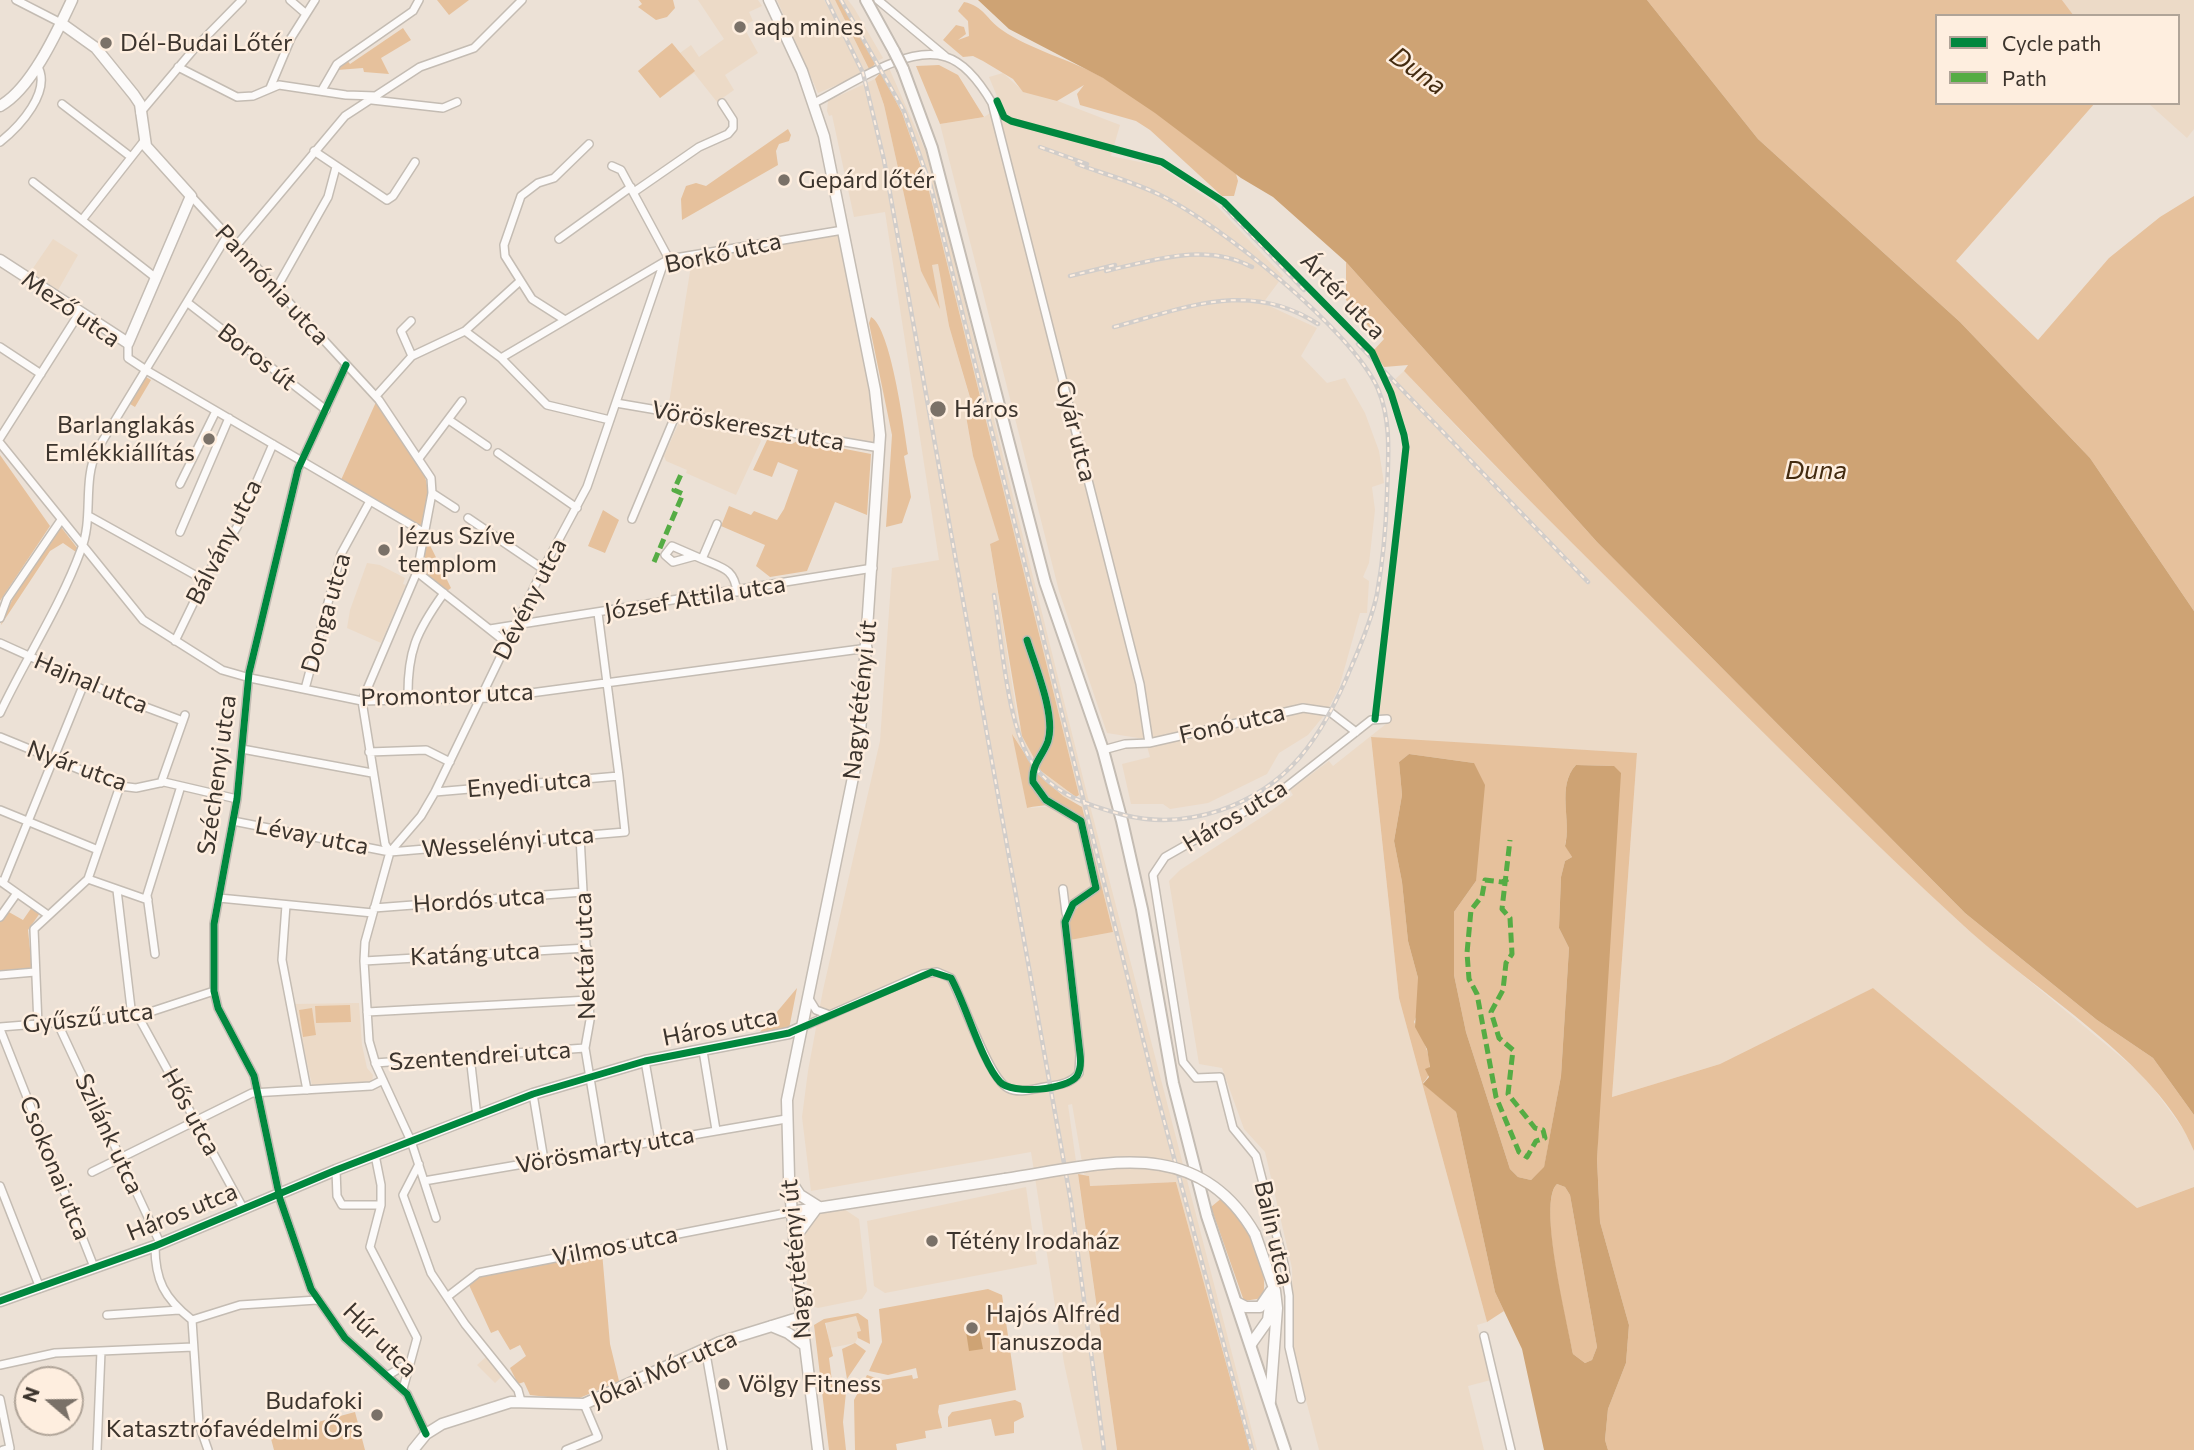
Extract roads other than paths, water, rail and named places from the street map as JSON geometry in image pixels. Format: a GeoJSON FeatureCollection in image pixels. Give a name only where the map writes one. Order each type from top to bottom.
{"type":"FeatureCollection","features":[{"type":"Feature","properties":{"kind":"main road"},"geometry":{"type":"LineString","coordinates":[[866,0],[903,69],[935,160],[1045,582],[1103,750],[1133,868],[1173,1083],[1207,1216],[1285,1450]]}},
{"type":"Feature","properties":{"kind":"street"},"geometry":{"type":"LineString","coordinates":[[16,0],[34,3],[72,30],[140,113],[144,141],[82,220]]}},
{"type":"Feature","properties":{"kind":"street"},"geometry":{"type":"LineString","coordinates":[[0,106],[19,91],[37,65],[72,0]]}},
{"type":"Feature","properties":{"kind":"street"},"geometry":{"type":"LineString","coordinates":[[140,113],[178,67],[242,0]]}},
{"type":"Feature","properties":{"kind":"street"},"geometry":{"type":"LineString","coordinates":[[290,0],[304,13]]}},
{"type":"Feature","properties":{"kind":"street"},"geometry":{"type":"LineString","coordinates":[[270,88],[304,13],[315,0]]}},
{"type":"Feature","properties":{"kind":"street"},"geometry":{"type":"LineString","coordinates":[[322,90],[333,68],[413,11],[419,0]]}},
{"type":"Feature","properties":{"kind":"street"},"geometry":{"type":"LineString","coordinates":[[236,246],[345,116],[419,66],[474,48],[522,0]]}},
{"type":"Feature","properties":{"kind":"street","name":"Nagytétényi út"},"geometry":{"type":"LineString","coordinates":[[769,0],[814,103],[824,136],[875,390],[880,448],[859,748],[800,1028],[786,1119],[803,1344],[818,1450]]}},
{"type":"Feature","properties":{"kind":"street","name":"Gyár utca"},"geometry":{"type":"LineString","coordinates":[[878,0],[965,70],[982,88],[998,120],[1140,684],[1149,743]]}},
{"type":"Feature","properties":{"kind":"street"},"geometry":{"type":"LineString","coordinates":[[814,103],[892,64],[918,57],[946,57]]}},
{"type":"Feature","properties":{"kind":"street"},"geometry":{"type":"LineString","coordinates":[[0,142],[32,111],[40,79],[37,65]]}},
{"type":"Feature","properties":{"kind":"street"},"geometry":{"type":"LineString","coordinates":[[178,67],[237,97],[253,96],[270,88],[287,85],[443,108],[457,102]]}},
{"type":"Feature","properties":{"kind":"street"},"geometry":{"type":"LineString","coordinates":[[559,239],[699,147],[728,134],[733,128],[733,120],[722,103]]}},
{"type":"Feature","properties":{"kind":"street"},"geometry":{"type":"LineString","coordinates":[[62,104],[131,157]]}},
{"type":"Feature","properties":{"kind":"street","name":"Pannónia utca"},"geometry":{"type":"LineString","coordinates":[[144,141],[236,246],[376,396],[420,457],[431,478],[432,493],[417,572],[362,701]]}},
{"type":"Feature","properties":{"kind":"street"},"geometry":{"type":"LineString","coordinates":[[565,320],[532,299],[519,282],[504,252],[507,234],[522,196],[538,183],[554,178],[589,144]]}},
{"type":"Feature","properties":{"kind":"street"},"geometry":{"type":"LineString","coordinates":[[314,151],[387,200],[393,196],[415,162]]}},
{"type":"Feature","properties":{"kind":"street"},"geometry":{"type":"LineString","coordinates":[[612,166],[621,170],[633,189],[667,260]]}},
{"type":"Feature","properties":{"kind":"street"},"geometry":{"type":"LineString","coordinates":[[276,289],[328,197],[336,167]]}},
{"type":"Feature","properties":{"kind":"street"},"geometry":{"type":"LineString","coordinates":[[33,182],[156,278]]}},
{"type":"Feature","properties":{"kind":"street"},"geometry":{"type":"LineString","coordinates":[[128,343],[191,196]]}},
{"type":"Feature","properties":{"kind":"street","name":"Borkő utca"},"geometry":{"type":"LineString","coordinates":[[501,358],[667,260],[843,230]]}},
{"type":"Feature","properties":{"kind":"street"},"geometry":{"type":"LineString","coordinates":[[0,713],[82,548],[89,516],[87,485],[90,466],[227,236]]}},
{"type":"Feature","properties":{"kind":"street","name":"Mező utca"},"geometry":{"type":"LineString","coordinates":[[0,260],[128,343],[128,358],[146,370],[425,533]]}},
{"type":"Feature","properties":{"kind":"street","name":"Dévény utca"},"geometry":{"type":"LineString","coordinates":[[436,1218],[411,1141],[375,1063],[369,1041],[365,942],[390,852],[421,816],[435,792],[543,569],[577,508],[599,457],[667,260]]}},
{"type":"Feature","properties":{"kind":"street"},"geometry":{"type":"LineString","coordinates":[[376,396],[412,356],[465,331],[519,282]]}},
{"type":"Feature","properties":{"kind":"street","name":"Boros út"},"geometry":{"type":"LineString","coordinates":[[188,303],[326,411]]}},
{"type":"Feature","properties":{"kind":"street"},"geometry":{"type":"LineString","coordinates":[[0,441],[79,312]]}},
{"type":"Feature","properties":{"kind":"street"},"geometry":{"type":"LineString","coordinates":[[411,321],[401,331],[412,356]]}},
{"type":"Feature","properties":{"kind":"street"},"geometry":{"type":"LineString","coordinates":[[465,331],[501,358],[547,405],[610,420]]}},
{"type":"Feature","properties":{"kind":"street"},"geometry":{"type":"LineString","coordinates":[[0,347],[41,374]]}},
{"type":"Feature","properties":{"kind":"street","name":"Széchenyi utca"},"geometry":{"type":"LineString","coordinates":[[279,1193],[254,1076],[218,1008],[214,991],[214,924],[237,800],[250,678],[298,469],[346,365]]}},
{"type":"Feature","properties":{"kind":"street"},"geometry":{"type":"LineString","coordinates":[[420,457],[462,401]]}},
{"type":"Feature","properties":{"kind":"street","name":"Vöröskereszt utca"},"geometry":{"type":"LineString","coordinates":[[616,403],[880,448]]}},
{"type":"Feature","properties":{"kind":"street"},"geometry":{"type":"LineString","coordinates":[[180,484],[216,411]]}},
{"type":"Feature","properties":{"kind":"street"},"geometry":{"type":"LineString","coordinates":[[632,519],[676,414]]}},
{"type":"Feature","properties":{"kind":"street"},"geometry":{"type":"LineString","coordinates":[[180,532],[229,418]]}},
{"type":"Feature","properties":{"kind":"street"},"geometry":{"type":"LineString","coordinates":[[449,420],[487,446]]}},
{"type":"Feature","properties":{"kind":"street","name":"Promontor utca"},"geometry":{"type":"LineString","coordinates":[[0,441],[82,548],[118,586],[143,620],[222,670],[250,678],[362,701],[481,698],[868,648]]}},
{"type":"Feature","properties":{"kind":"street","name":"Bálvány utca"},"geometry":{"type":"LineString","coordinates":[[175,640],[204,580],[237,527],[273,444]]}},
{"type":"Feature","properties":{"kind":"street"},"geometry":{"type":"LineString","coordinates":[[498,453],[577,508]]}},
{"type":"Feature","properties":{"kind":"street"},"geometry":{"type":"LineString","coordinates":[[432,493],[454,508]]}},
{"type":"Feature","properties":{"kind":"street","name":"Donga utca"},"geometry":{"type":"LineString","coordinates":[[305,689],[341,554],[370,500]]}},
{"type":"Feature","properties":{"kind":"street"},"geometry":{"type":"LineString","coordinates":[[89,516],[204,580]]}},
{"type":"Feature","properties":{"kind":"street"},"geometry":{"type":"LineString","coordinates":[[468,517],[543,569]]}},
{"type":"Feature","properties":{"kind":"street"},"geometry":{"type":"LineString","coordinates":[[0,618],[7,599],[61,520]]}},
{"type":"Feature","properties":{"kind":"street"},"geometry":{"type":"LineString","coordinates":[[717,524],[699,558],[730,572],[736,579],[737,592]]}},
{"type":"Feature","properties":{"kind":"street","name":"József Attila utca"},"geometry":{"type":"LineString","coordinates":[[490,629],[737,592],[873,568]]}},
{"type":"Feature","properties":{"kind":"street"},"geometry":{"type":"LineString","coordinates":[[417,572],[508,644]]}},
{"type":"Feature","properties":{"kind":"street"},"geometry":{"type":"LineString","coordinates":[[408,700],[408,669],[414,641],[423,622],[444,593]]}},
{"type":"Feature","properties":{"kind":"street"},"geometry":{"type":"LineString","coordinates":[[598,613],[619,778]]}},
{"type":"Feature","properties":{"kind":"street"},"geometry":{"type":"LineString","coordinates":[[1027,640],[1049,726],[1048,741],[1034,766],[1032,776],[1036,788],[1052,804],[1076,816],[1085,837],[1096,888],[1073,904],[1067,915]]}},
{"type":"Feature","properties":{"kind":"street","name":"Hajnal utca"},"geometry":{"type":"LineString","coordinates":[[0,643],[85,681],[184,718],[161,783]]}},
{"type":"Feature","properties":{"kind":"street"},"geometry":{"type":"LineString","coordinates":[[48,915],[2,882],[85,681]]}},
{"type":"Feature","properties":{"kind":"street"},"geometry":{"type":"LineString","coordinates":[[362,701],[372,774],[385,844],[390,852]]}},
{"type":"Feature","properties":{"kind":"street","name":"Fonó utca"},"geometry":{"type":"LineString","coordinates":[[1103,750],[1125,744],[1149,743],[1303,708],[1330,712],[1356,732]]}},
{"type":"Feature","properties":{"kind":"street","name":"Háros utca"},"geometry":{"type":"LineString","coordinates":[[1220,1077],[1196,1078],[1184,1062],[1153,882],[1156,868],[1165,857],[1281,791],[1375,719],[1387,719]]}},
{"type":"Feature","properties":{"kind":"street","name":"Nyár utca"},"geometry":{"type":"LineString","coordinates":[[0,737],[120,786],[136,788],[161,783],[237,800]]}},
{"type":"Feature","properties":{"kind":"street"},"geometry":{"type":"LineString","coordinates":[[242,748],[372,774]]}},
{"type":"Feature","properties":{"kind":"street"},"geometry":{"type":"LineString","coordinates":[[369,751],[426,750],[450,762]]}},
{"type":"Feature","properties":{"kind":"street","name":"Enyedi utca"},"geometry":{"type":"LineString","coordinates":[[435,792],[619,778]]}},
{"type":"Feature","properties":{"kind":"street","name":"Wesselényi utca"},"geometry":{"type":"LineString","coordinates":[[390,852],[625,832],[619,778]]}},
{"type":"Feature","properties":{"kind":"street"},"geometry":{"type":"LineString","coordinates":[[38,1025],[33,935],[48,915],[88,879],[120,786]]}},
{"type":"Feature","properties":{"kind":"street"},"geometry":{"type":"LineString","coordinates":[[155,954],[148,900],[181,786]]}},
{"type":"Feature","properties":{"kind":"street"},"geometry":{"type":"LineString","coordinates":[[0,810],[98,850]]}},
{"type":"Feature","properties":{"kind":"street","name":"Lévay utca"},"geometry":{"type":"LineString","coordinates":[[233,821],[390,852]]}},
{"type":"Feature","properties":{"kind":"street","name":"Nektár utca"},"geometry":{"type":"LineString","coordinates":[[580,836],[590,1020],[585,1048],[602,1150]]}},
{"type":"Feature","properties":{"kind":"street"},"geometry":{"type":"LineString","coordinates":[[88,879],[148,900]]}},
{"type":"Feature","properties":{"kind":"street","name":"Háros utca"},"geometry":{"type":"LineString","coordinates":[[0,1301],[158,1244],[336,1170],[477,1118],[533,1094],[645,1061],[789,1033],[923,974],[940,972],[951,978],[993,1071],[1004,1086],[1019,1091],[1068,1082],[1079,1073],[1081,1061],[1063,889]]}},
{"type":"Feature","properties":{"kind":"street"},"geometry":{"type":"LineString","coordinates":[[117,890],[135,1016]]}},
{"type":"Feature","properties":{"kind":"street","name":"Hordós utca"},"geometry":{"type":"LineString","coordinates":[[219,898],[373,910],[583,892]]}},
{"type":"Feature","properties":{"kind":"street"},"geometry":{"type":"LineString","coordinates":[[0,917],[17,893]]}},
{"type":"Feature","properties":{"kind":"street"},"geometry":{"type":"LineString","coordinates":[[286,905],[282,960],[307,1090]]}},
{"type":"Feature","properties":{"kind":"street","name":"Katáng utca"},"geometry":{"type":"LineString","coordinates":[[364,961],[586,948]]}},
{"type":"Feature","properties":{"kind":"street"},"geometry":{"type":"LineString","coordinates":[[0,975],[35,972]]}},
{"type":"Feature","properties":{"kind":"street","name":"Gyűszű utca"},"geometry":{"type":"LineString","coordinates":[[0,1028],[135,1016],[214,991]]}},
{"type":"Feature","properties":{"kind":"street","name":"Háros utca"},"geometry":{"type":"LineString","coordinates":[[807,996],[816,1010],[827,1014]]}},
{"type":"Feature","properties":{"kind":"street"},"geometry":{"type":"LineString","coordinates":[[367,1012],[589,1000]]}},
{"type":"Feature","properties":{"kind":"street","name":"Hős utca"},"geometry":{"type":"LineString","coordinates":[[135,1016],[243,1208]]}},
{"type":"Feature","properties":{"kind":"street","name":"Szilánk utca"},"geometry":{"type":"LineString","coordinates":[[58,1024],[158,1244]]}},
{"type":"Feature","properties":{"kind":"street","name":"Csokonai utca"},"geometry":{"type":"LineString","coordinates":[[0,1028],[94,1268]]}},
{"type":"Feature","properties":{"kind":"street","name":"Szentendrei utca"},"geometry":{"type":"LineString","coordinates":[[375,1063],[585,1048]]}},
{"type":"Feature","properties":{"kind":"street"},"geometry":{"type":"LineString","coordinates":[[703,1051],[716,1130]]}},
{"type":"Feature","properties":{"kind":"street"},"geometry":{"type":"LineString","coordinates":[[470,1056],[477,1118]]}},
{"type":"Feature","properties":{"kind":"street"},"geometry":{"type":"LineString","coordinates":[[645,1061],[659,1140]]}},
{"type":"Feature","properties":{"kind":"street","name":"Balin utca"},"geometry":{"type":"LineString","coordinates":[[1220,1077],[1233,1128],[1256,1156],[1284,1264],[1289,1289],[1289,1347],[1301,1399]]}},
{"type":"Feature","properties":{"kind":"street"},"geometry":{"type":"LineString","coordinates":[[92,1172],[259,1092],[371,1086],[383,1080]]}},
{"type":"Feature","properties":{"kind":"street"},"geometry":{"type":"LineString","coordinates":[[533,1094],[544,1160]]}},
{"type":"Feature","properties":{"kind":"street","name":"Vörösmarty utca"},"geometry":{"type":"LineString","coordinates":[[424,1181],[786,1119]]}},
{"type":"Feature","properties":{"kind":"street"},"geometry":{"type":"LineString","coordinates":[[375,1155],[381,1185],[381,1205],[370,1247],[416,1334],[403,1389]]}},
{"type":"Feature","properties":{"kind":"street"},"geometry":{"type":"LineString","coordinates":[[792,1212],[1128,1161],[1167,1165],[1204,1178],[1223,1191],[1245,1217],[1255,1234],[1269,1274],[1277,1308],[1270,1402]]}},
{"type":"Feature","properties":{"kind":"street"},"geometry":{"type":"LineString","coordinates":[[419,1164],[405,1187],[404,1203],[430,1273],[518,1390],[521,1401]]}},
{"type":"Feature","properties":{"kind":"street"},"geometry":{"type":"LineString","coordinates":[[336,1170],[337,1196],[342,1205],[381,1205]]}},
{"type":"Feature","properties":{"kind":"street"},"geometry":{"type":"LineString","coordinates":[[789,1177],[800,1195],[820,1207]]}},
{"type":"Feature","properties":{"kind":"street"},"geometry":{"type":"LineString","coordinates":[[0,1186],[40,1287]]}},
{"type":"Feature","properties":{"kind":"street","name":"Húr utca"},"geometry":{"type":"LineString","coordinates":[[279,1193],[317,1300],[340,1333],[403,1389],[421,1444]]}},
{"type":"Feature","properties":{"kind":"street"},"geometry":{"type":"LineString","coordinates":[[794,1239],[810,1214],[820,1207]]}},
{"type":"Feature","properties":{"kind":"street","name":"Vilmos utca"},"geometry":{"type":"LineString","coordinates":[[447,1297],[478,1273],[792,1212]]}},
{"type":"Feature","properties":{"kind":"street"},"geometry":{"type":"LineString","coordinates":[[158,1244],[157,1279],[179,1310],[192,1320]]}},
{"type":"Feature","properties":{"kind":"street"},"geometry":{"type":"LineString","coordinates":[[1269,1274],[1271,1291],[1268,1320],[1251,1344],[1264,1346],[1275,1336]]}},
{"type":"Feature","properties":{"kind":"street"},"geometry":{"type":"LineString","coordinates":[[1236,1302],[1245,1307],[1260,1307],[1271,1291]]}},
{"type":"Feature","properties":{"kind":"street"},"geometry":{"type":"LineString","coordinates":[[192,1320],[240,1306],[317,1300]]}},
{"type":"Feature","properties":{"kind":"street"},"geometry":{"type":"LineString","coordinates":[[107,1315],[179,1310]]}},
{"type":"Feature","properties":{"kind":"street","name":"Jókai Mór utca"},"geometry":{"type":"LineString","coordinates":[[421,1444],[442,1424],[521,1401],[584,1404],[705,1348],[801,1317]]}},
{"type":"Feature","properties":{"kind":"street"},"geometry":{"type":"LineString","coordinates":[[192,1320],[199,1424],[208,1450]]}},
{"type":"Feature","properties":{"kind":"street"},"geometry":{"type":"LineString","coordinates":[[771,1326],[788,1332],[803,1344]]}},
{"type":"Feature","properties":{"kind":"street"},"geometry":{"type":"LineString","coordinates":[[1484,1336],[1511,1450]]}},
{"type":"Feature","properties":{"kind":"street"},"geometry":{"type":"LineString","coordinates":[[0,1365],[55,1353],[192,1347]]}},
{"type":"Feature","properties":{"kind":"street"},"geometry":{"type":"LineString","coordinates":[[705,1348],[723,1450]]}},
{"type":"Feature","properties":{"kind":"street"},"geometry":{"type":"LineString","coordinates":[[97,1450],[101,1351]]}},
{"type":"Feature","properties":{"kind":"street"},"geometry":{"type":"LineString","coordinates":[[387,1376],[411,1361]]}},
{"type":"Feature","properties":{"kind":"street"},"geometry":{"type":"LineString","coordinates":[[0,1399],[6,1449]]}},
{"type":"Feature","properties":{"kind":"street"},"geometry":{"type":"LineString","coordinates":[[566,1450],[598,1437],[584,1404]]}},
{"type":"Feature","properties":{"kind":"water","name":"Duna"},"geometry":{"type":"Polygon","coordinates":[[[978,0],[1647,0],[1758,139],[1960,322],[2090,458],[2194,611],[2194,1115],[2153,1058],[2097,1020],[1965,913],[1597,542],[1346,262],[1273,197],[1241,178],[1155,113],[1103,78],[1009,29],[978,0]]]}},
{"type":"Feature","properties":{"kind":"water"},"geometry":{"type":"Polygon","coordinates":[[[1409,754],[1474,763],[1485,785],[1476,881],[1454,912],[1454,975],[1466,1032],[1510,1169],[1518,1177],[1531,1180],[1544,1167],[1561,1076],[1569,948],[1559,928],[1561,877],[1565,861],[1572,857],[1565,846],[1567,783],[1576,765],[1614,766],[1621,773],[1597,1159],[1600,1222],[1629,1325],[1626,1363],[1608,1409],[1605,1440],[1608,1450],[1544,1450],[1522,1349],[1495,1292],[1456,1112],[1423,1084],[1429,1077],[1425,1069],[1430,1067],[1427,1049],[1415,1027],[1418,978],[1408,941],[1402,882],[1394,841],[1402,795],[1399,762],[1409,754]],[[1557,1184],[1552,1195],[1552,1238],[1573,1354],[1585,1363],[1592,1360],[1597,1347],[1570,1195],[1565,1187],[1557,1184]]]}},
{"type":"Feature","properties":{"kind":"water"},"geometry":{"type":"Polygon","coordinates":[[[978,1323],[983,1349],[969,1351],[965,1325],[978,1323]]]}},
{"type":"Feature","properties":{"kind":"railway"},"geometry":{"type":"LineString","coordinates":[[827,0],[863,73],[884,160],[1071,1202],[1104,1450]]}},
{"type":"Feature","properties":{"kind":"railway"},"geometry":{"type":"LineString","coordinates":[[841,0],[904,111],[931,187],[1154,1083],[1252,1450]]}},
{"type":"Feature","properties":{"kind":"railway"},"geometry":{"type":"LineString","coordinates":[[1040,147],[1087,164]]}},
{"type":"Feature","properties":{"kind":"railway"},"geometry":{"type":"LineString","coordinates":[[994,595],[1011,706],[1024,748],[1033,764],[1051,784],[1098,808],[1148,819],[1172,820],[1196,817],[1242,801],[1264,789],[1300,757],[1323,724],[1342,689],[1366,630],[1377,594],[1385,531],[1388,441],[1385,414],[1378,389],[1364,365],[1313,309],[1281,280],[1215,229],[1160,195],[1077,164]]}},
{"type":"Feature","properties":{"kind":"railway"},"geometry":{"type":"LineString","coordinates":[[1224,207],[1304,290]]}},
{"type":"Feature","properties":{"kind":"railway"},"geometry":{"type":"LineString","coordinates":[[1106,271],[1161,258],[1198,254],[1234,260],[1252,267]]}},
{"type":"Feature","properties":{"kind":"railway"},"geometry":{"type":"LineString","coordinates":[[1070,276],[1115,265]]}},
{"type":"Feature","properties":{"kind":"railway"},"geometry":{"type":"LineString","coordinates":[[1114,327],[1192,306],[1242,300],[1292,310],[1318,324]]}},
{"type":"Feature","properties":{"kind":"railway"},"geometry":{"type":"LineString","coordinates":[[1358,344],[1588,582]]}},
{"type":"Feature","properties":{"kind":"place","name":"aqb mines"},"geometry":{"type":"Point","coordinates":[740,27]}},
{"type":"Feature","properties":{"kind":"place","name":"Dél-Budai Lőtér"},"geometry":{"type":"Point","coordinates":[106,43]}},
{"type":"Feature","properties":{"kind":"place","name":"Gepárd lőtér"},"geometry":{"type":"Point","coordinates":[784,180]}},
{"type":"Feature","properties":{"kind":"place","name":"Háros"},"geometry":{"type":"Point","coordinates":[938,409]}},
{"type":"Feature","properties":{"kind":"place","name":"Barlanglakás Emlékkiállítás"},"geometry":{"type":"Point","coordinates":[209,439]}},
{"type":"Feature","properties":{"kind":"place","name":"Jézus Szíve templom"},"geometry":{"type":"Point","coordinates":[384,550]}},
{"type":"Feature","properties":{"kind":"place","name":"Tétény Irodaház"},"geometry":{"type":"Point","coordinates":[932,1241]}},
{"type":"Feature","properties":{"kind":"place","name":"Hajós Alfréd Tanuszoda"},"geometry":{"type":"Point","coordinates":[972,1328]}},
{"type":"Feature","properties":{"kind":"place","name":"Völgy Fitness"},"geometry":{"type":"Point","coordinates":[724,1384]}},
{"type":"Feature","properties":{"kind":"place","name":"Budafoki Katasztrófavédelmi Őrs"},"geometry":{"type":"Point","coordinates":[377,1415]}}]}
